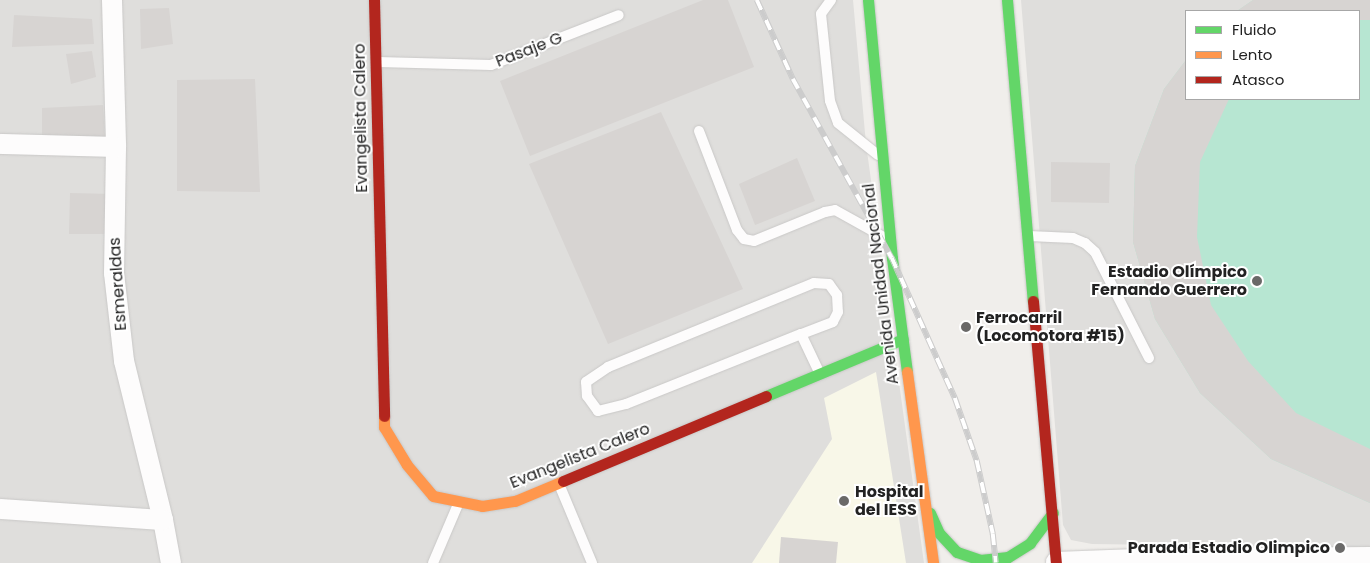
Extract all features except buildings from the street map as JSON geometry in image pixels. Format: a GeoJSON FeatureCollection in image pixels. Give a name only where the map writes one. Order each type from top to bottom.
{"type":"FeatureCollection","features":[{"type":"Feature","properties":{"kind":"street","name":"Esmeraldas"},"geometry":{"type":"LineString","coordinates":[[112,0],[116,147],[114,273],[124,361],[163,520],[171,563]]}},
{"type":"Feature","properties":{"kind":"street","name":"Evangelista Calero"},"geometry":{"type":"LineString","coordinates":[[374,0],[384,427],[407,465],[433,496],[482,506],[516,501],[904,339]]}},
{"type":"Feature","properties":{"kind":"street","name":"Avenida Unidad Nacional"},"geometry":{"type":"LineString","coordinates":[[868,0],[891,241],[933,563]]}},
{"type":"Feature","properties":{"kind":"street"},"geometry":{"type":"LineString","coordinates":[[1007,0],[1053,513],[1055,563],[1136,559],[1370,557]]}},
{"type":"Feature","properties":{"kind":"street"},"geometry":{"type":"LineString","coordinates":[[0,144],[116,147]]}},
{"type":"Feature","properties":{"kind":"street"},"geometry":{"type":"LineString","coordinates":[[924,500],[938,533],[957,552],[980,560],[1008,557],[1030,543],[1053,513]]}},
{"type":"Feature","properties":{"kind":"street"},"geometry":{"type":"LineString","coordinates":[[924,500],[937,541],[944,555]]}},
{"type":"Feature","properties":{"kind":"street"},"geometry":{"type":"LineString","coordinates":[[0,509],[163,520]]}},
{"type":"Feature","properties":{"kind":"lane"},"geometry":{"type":"LineString","coordinates":[[830,0],[821,14],[830,101],[838,123],[883,159]]}},
{"type":"Feature","properties":{"kind":"lane","name":"Pasaje G"},"geometry":{"type":"LineString","coordinates":[[376,62],[492,65],[619,14]]}},
{"type":"Feature","properties":{"kind":"lane"},"geometry":{"type":"LineString","coordinates":[[699,131],[737,230],[744,239],[754,241],[825,212],[835,210],[891,241]]}},
{"type":"Feature","properties":{"kind":"lane"},"geometry":{"type":"LineString","coordinates":[[1028,236],[1073,238],[1085,243],[1095,252],[1149,358]]}},
{"type":"Feature","properties":{"kind":"lane"},"geometry":{"type":"LineString","coordinates":[[814,282],[829,284],[837,296],[838,312],[833,322],[801,334],[626,404],[598,411],[587,396],[586,382],[608,367],[814,282]]}},
{"type":"Feature","properties":{"kind":"lane"},"geometry":{"type":"LineString","coordinates":[[801,334],[820,374]]}},
{"type":"Feature","properties":{"kind":"lane"},"geometry":{"type":"LineString","coordinates":[[558,484],[592,563]]}},
{"type":"Feature","properties":{"kind":"lane"},"geometry":{"type":"LineString","coordinates":[[432,563],[459,502]]}},
{"type":"Feature","properties":{"kind":"shaded area"},"geometry":{"type":"Polygon","coordinates":[[[0,0],[853,0],[866,144],[924,563],[0,563],[0,0]]]}},
{"type":"Feature","properties":{"kind":"shaded area"},"geometry":{"type":"Polygon","coordinates":[[[1021,0],[1370,0],[1370,548],[1092,544],[1071,540],[1063,525],[1021,0]]]}},
{"type":"Feature","properties":{"kind":"shaded area","name":"Hospital del IESS"},"geometry":{"type":"Polygon","coordinates":[[[876,372],[906,563],[752,563],[832,439],[824,398],[876,372]]]}},
{"type":"Feature","properties":{"kind":"green space","name":"Estadio Olímpico Fernando Guerrero"},"geometry":{"type":"Polygon","coordinates":[[[1253,0],[1370,0],[1370,503],[1271,459],[1200,393],[1155,319],[1133,242],[1135,166],[1164,89],[1185,61],[1185,100],[1360,100],[1360,10],[1238,10],[1253,0]]]}},
{"type":"Feature","properties":{"kind":"railway"},"geometry":{"type":"LineString","coordinates":[[757,0],[793,79],[892,258],[955,398],[977,461],[993,534],[996,563]]}},
{"type":"Feature","properties":{"kind":"traffic: fast"},"geometry":{"type":"LineString","coordinates":[[868,0],[892,258],[907,372]]}},
{"type":"Feature","properties":{"kind":"traffic: fast"},"geometry":{"type":"LineString","coordinates":[[1007,0],[1033,301]]}},
{"type":"Feature","properties":{"kind":"traffic: fast"},"geometry":{"type":"LineString","coordinates":[[766,396],[903,339]]}},
{"type":"Feature","properties":{"kind":"traffic: fast"},"geometry":{"type":"LineString","coordinates":[[930,513],[939,533],[957,552],[980,560],[1008,557],[1030,543],[1053,513]]}},
{"type":"Feature","properties":{"kind":"traffic: slow"},"geometry":{"type":"LineString","coordinates":[[907,372],[933,563]]}},
{"type":"Feature","properties":{"kind":"traffic: slow"},"geometry":{"type":"LineString","coordinates":[[384,416],[384,427],[407,465],[433,496],[482,506],[515,501],[563,481]]}},
{"type":"Feature","properties":{"kind":"traffic: jam"},"geometry":{"type":"LineString","coordinates":[[374,0],[384,416]]}},
{"type":"Feature","properties":{"kind":"traffic: jam"},"geometry":{"type":"LineString","coordinates":[[1033,301],[1056,563]]}},
{"type":"Feature","properties":{"kind":"traffic: jam"},"geometry":{"type":"LineString","coordinates":[[563,481],[766,396]]}},
{"type":"Feature","properties":{"kind":"place","name":"Estadio Olímpico Fernando Guerrero"},"geometry":{"type":"Point","coordinates":[1257,281]}},
{"type":"Feature","properties":{"kind":"place","name":"Ferrocarril (Locomotora #15)"},"geometry":{"type":"Point","coordinates":[966,327]}},
{"type":"Feature","properties":{"kind":"place","name":"Hospital del IESS"},"geometry":{"type":"Point","coordinates":[844,501]}},
{"type":"Feature","properties":{"kind":"place","name":"Parada Estadio Olimpico"},"geometry":{"type":"Point","coordinates":[1340,548]}}]}
